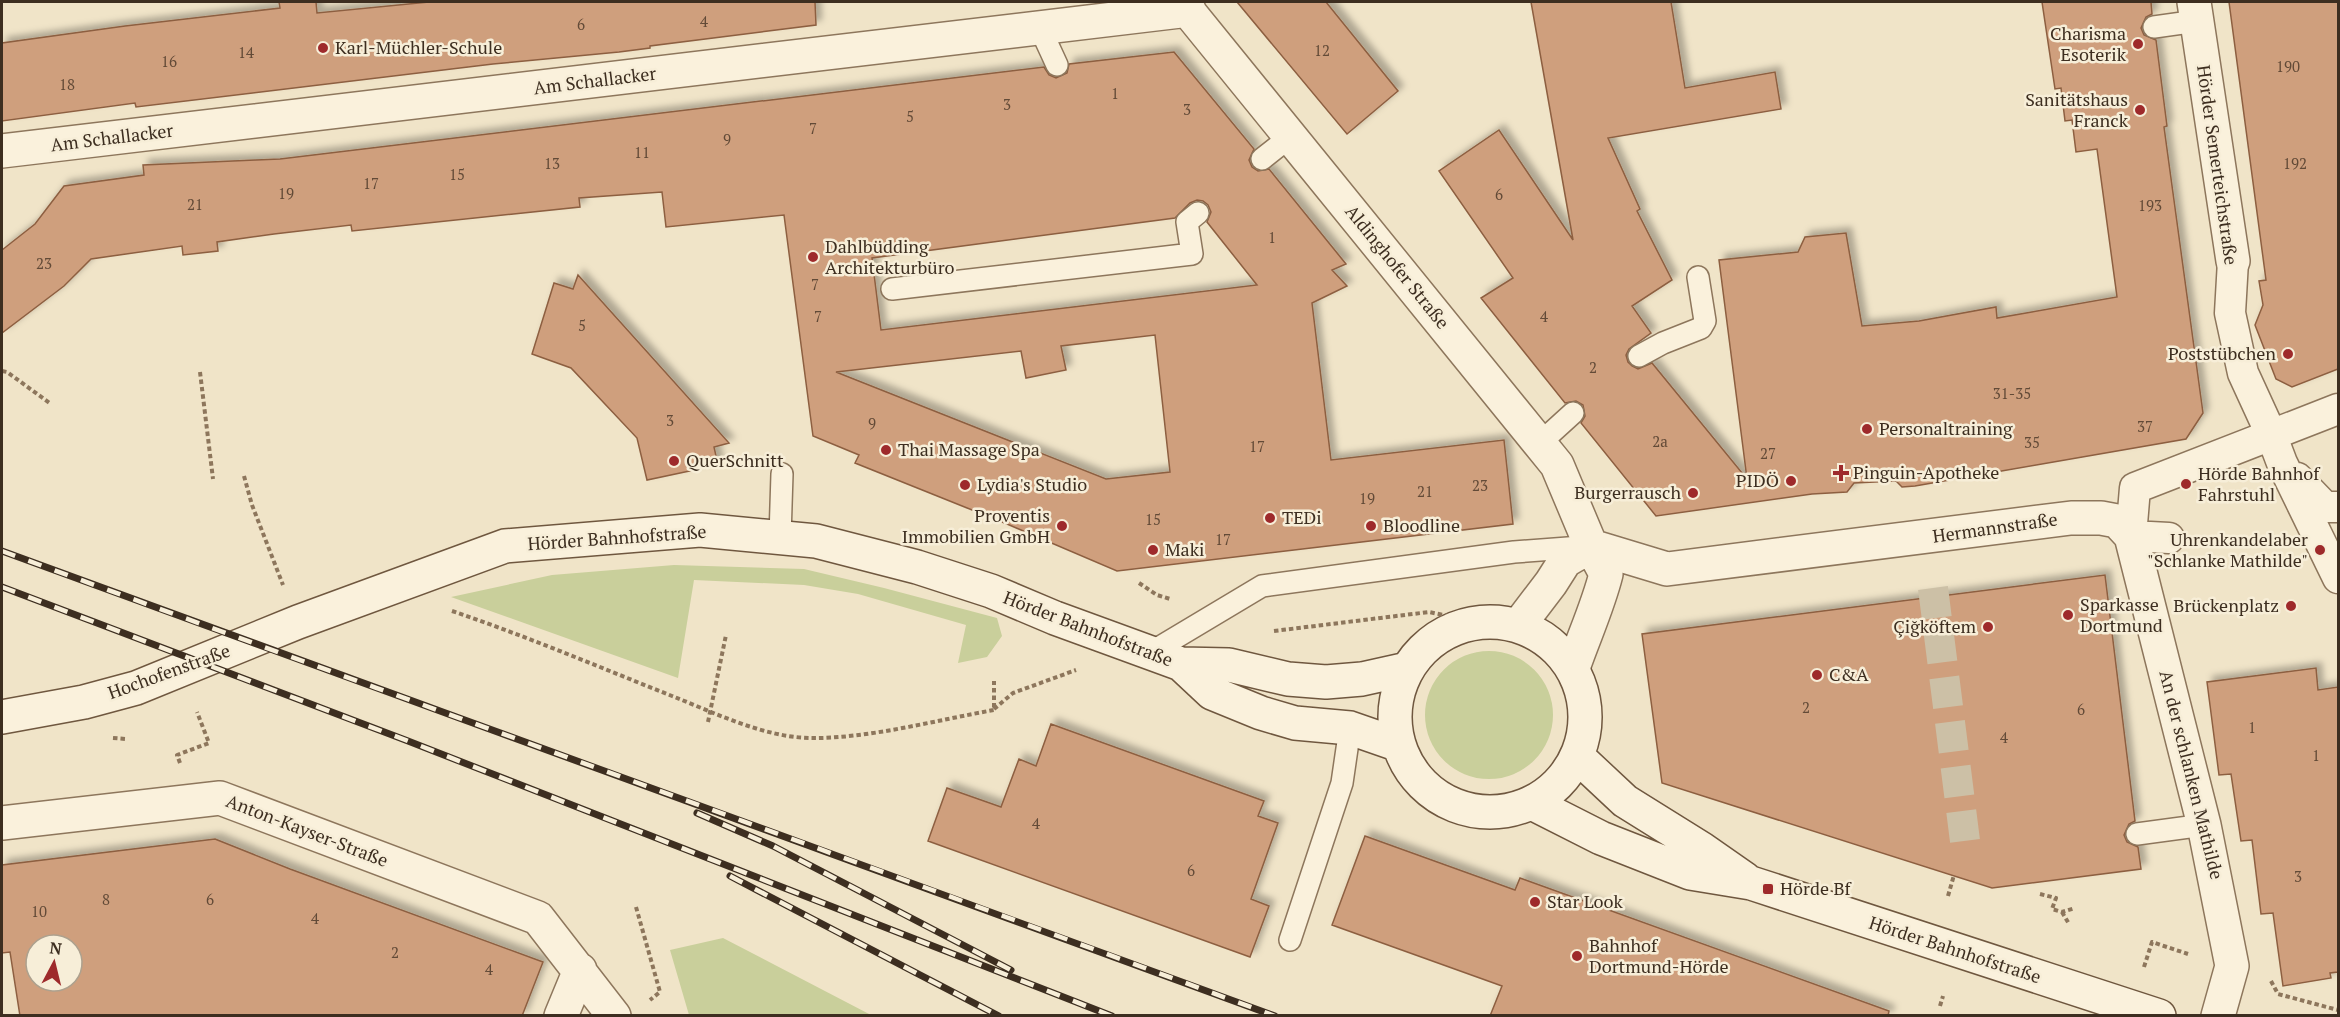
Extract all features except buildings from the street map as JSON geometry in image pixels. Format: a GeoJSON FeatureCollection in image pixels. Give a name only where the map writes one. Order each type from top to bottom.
{"type":"FeatureCollection","features":[{"type":"Feature","properties":{"kind":"street","name":"Am Schallacker"},"geometry":{"type":"LineString","coordinates":[[2,151],[1040,28],[1185,6]]}},
{"type":"Feature","properties":{"kind":"street","name":"Aldinghofer Straße"},"geometry":{"type":"LineString","coordinates":[[1185,6],[1557,465],[1591,546],[1606,573],[1599,603],[1585,633],[1573,668]]}},
{"type":"Feature","properties":{"kind":"street","name":"Hörder Semerteichstraße"},"geometry":{"type":"LineString","coordinates":[[2196,11],[2233,261],[2230,313],[2243,373],[2282,463],[2338,578]]}},
{"type":"Feature","properties":{"kind":"street"},"geometry":{"type":"LineString","coordinates":[[2169,538],[2131,536],[2136,488],[2338,409]]}},
{"type":"Feature","properties":{"kind":"street"},"geometry":{"type":"LineString","coordinates":[[2282,463],[2325,507],[2338,507]]}},
{"type":"Feature","properties":{"kind":"street","name":"Hermannstraße"},"geometry":{"type":"LineString","coordinates":[[1591,546],[1667,569],[2071,518],[2102,518],[2117,521],[2131,536]]}},
{"type":"Feature","properties":{"kind":"street","name":"Hörder Bahnhofstraße"},"geometry":{"type":"LineString","coordinates":[[298,622],[505,546],[700,530],[816,541],[917,567],[991,591],[1181,664],[1229,665],[1288,679],[1326,682],[1362,679],[1407,669]]}},
{"type":"Feature","properties":{"kind":"street","name":"An der schlanken Mathilde"},"geometry":{"type":"LineString","coordinates":[[2131,536],[2204,825],[2232,966],[2218,1016]]}},
{"type":"Feature","properties":{"kind":"street"},"geometry":{"type":"LineString","coordinates":[[1519,625],[1565,561],[1591,546]]}},
{"type":"Feature","properties":{"kind":"street"},"geometry":{"type":"LineString","coordinates":[[1488,621],[1519,625],[1550,641],[1573,668],[1584,697],[1585,729],[1578,757],[1556,787],[1532,803],[1516,809],[1482,812],[1449,804],[1421,783],[1410,770],[1399,745],[1394,718],[1398,691],[1407,669],[1421,651],[1439,636],[1457,627],[1488,621]]}},
{"type":"Feature","properties":{"kind":"street","name":"Hochofenstraße"},"geometry":{"type":"LineString","coordinates":[[2,717],[84,702],[136,688],[298,622]]}},
{"type":"Feature","properties":{"kind":"street","name":"Hörder Bahnhofstraße"},"geometry":{"type":"LineString","coordinates":[[1181,664],[1212,693],[1264,714],[1295,723],[1350,728],[1399,745]]}},
{"type":"Feature","properties":{"kind":"street","name":"Hörder Bahnhofstraße"},"geometry":{"type":"LineString","coordinates":[[1578,757],[1625,801],[1751,883]]}},
{"type":"Feature","properties":{"kind":"street","name":"Anton-Kayser-Straße"},"geometry":{"type":"LineString","coordinates":[[2,823],[220,798],[538,918],[614,1016]]}},
{"type":"Feature","properties":{"kind":"street","name":"Hörder Bahnhofstraße"},"geometry":{"type":"LineString","coordinates":[[1532,803],[1601,838],[1690,873],[1751,883],[2159,1016]]}},
{"type":"Feature","properties":{"kind":"street"},"geometry":{"type":"LineString","coordinates":[[561,1016],[580,970]]}},
{"type":"Feature","properties":{"kind":"lane"},"geometry":{"type":"LineString","coordinates":[[2154,27],[2196,11]]}},
{"type":"Feature","properties":{"kind":"lane"},"geometry":{"type":"LineString","coordinates":[[1040,28],[1057,65]]}},
{"type":"Feature","properties":{"kind":"lane"},"geometry":{"type":"LineString","coordinates":[[1262,159],[1291,136]]}},
{"type":"Feature","properties":{"kind":"lane"},"geometry":{"type":"LineString","coordinates":[[892,289],[1192,254],[1187,222],[1198,213]]}},
{"type":"Feature","properties":{"kind":"lane"},"geometry":{"type":"LineString","coordinates":[[1639,356],[1663,343],[1701,328],[1705,321],[1698,277]]}},
{"type":"Feature","properties":{"kind":"lane"},"geometry":{"type":"LineString","coordinates":[[1540,442],[1573,413]]}},
{"type":"Feature","properties":{"kind":"lane"},"geometry":{"type":"LineString","coordinates":[[780,537],[782,474]]}},
{"type":"Feature","properties":{"kind":"lane"},"geometry":{"type":"LineString","coordinates":[[1150,652],[1262,586],[1514,552],[1591,546]]}},
{"type":"Feature","properties":{"kind":"lane"},"geometry":{"type":"LineString","coordinates":[[1290,940],[1342,783],[1350,728]]}},
{"type":"Feature","properties":{"kind":"lane"},"geometry":{"type":"LineString","coordinates":[[2137,834],[2204,825]]}},
{"type":"Feature","properties":{"kind":"path"},"geometry":{"type":"LineString","coordinates":[[2,371],[7,372],[51,404]]}},
{"type":"Feature","properties":{"kind":"path"},"geometry":{"type":"LineString","coordinates":[[200,372],[213,479]]}},
{"type":"Feature","properties":{"kind":"path"},"geometry":{"type":"LineString","coordinates":[[244,476],[252,505],[298,622]]}},
{"type":"Feature","properties":{"kind":"path"},"geometry":{"type":"LineString","coordinates":[[452,611],[492,624],[710,711],[784,736],[811,738],[860,734],[994,710],[1013,693],[1080,669]]}},
{"type":"Feature","properties":{"kind":"path"},"geometry":{"type":"LineString","coordinates":[[708,722],[726,635]]}},
{"type":"Feature","properties":{"kind":"path"},"geometry":{"type":"LineString","coordinates":[[994,681],[994,710]]}},
{"type":"Feature","properties":{"kind":"path"},"geometry":{"type":"LineString","coordinates":[[182,753],[209,743],[197,712]]}},
{"type":"Feature","properties":{"kind":"path"},"geometry":{"type":"LineString","coordinates":[[1948,896],[1954,875]]}},
{"type":"Feature","properties":{"kind":"path"},"geometry":{"type":"LineString","coordinates":[[2040,894],[2056,898],[2052,909],[2062,912],[2075,908]]}},
{"type":"Feature","properties":{"kind":"path"},"geometry":{"type":"LineString","coordinates":[[636,907],[652,967]]}},
{"type":"Feature","properties":{"kind":"path"},"geometry":{"type":"LineString","coordinates":[[2062,912],[2069,924]]}},
{"type":"Feature","properties":{"kind":"path"},"geometry":{"type":"LineString","coordinates":[[1940,1006],[1943,996]]}},
{"type":"Feature","properties":{"kind":"green space"},"geometry":{"type":"Polygon","coordinates":[[[674,565],[804,569],[997,618],[1002,636],[987,657],[958,663],[966,625],[858,594],[804,585],[694,580],[678,678],[451,597],[552,575],[674,565]]]}},
{"type":"Feature","properties":{"kind":"green space"},"geometry":{"type":"Polygon","coordinates":[[[1489,651],[1513,656],[1534,670],[1548,691],[1553,715],[1548,739],[1534,760],[1513,774],[1489,779],[1465,774],[1444,760],[1430,739],[1425,715],[1430,691],[1444,670],[1465,656],[1489,651]]]}},
{"type":"Feature","properties":{"kind":"green space"},"geometry":{"type":"Polygon","coordinates":[[[723,938],[871,1015],[689,1015],[670,950],[723,938]]]}},
{"type":"Feature","properties":{"kind":"tunnel"},"geometry":{"type":"LineString","coordinates":[[1933,588],[1965,841]]}},
{"type":"Feature","properties":{"kind":"railway"},"geometry":{"type":"LineString","coordinates":[[2,551],[1275,1016]]}},
{"type":"Feature","properties":{"kind":"railway"},"geometry":{"type":"LineString","coordinates":[[2,587],[408,741],[1112,1016]]}},
{"type":"Feature","properties":{"kind":"railway"},"geometry":{"type":"LineString","coordinates":[[697,813],[773,846],[1011,970]]}},
{"type":"Feature","properties":{"kind":"railway"},"geometry":{"type":"LineString","coordinates":[[730,876],[999,1016]]}},
{"type":"Feature","properties":{"kind":"place","name":"Charisma Esoterik"},"geometry":{"type":"Point","coordinates":[2138,44]}},
{"type":"Feature","properties":{"kind":"place","name":"Karl-Müchler-Schule"},"geometry":{"type":"Point","coordinates":[323,48]}},
{"type":"Feature","properties":{"kind":"place","name":"Sanitätshaus Franck"},"geometry":{"type":"Point","coordinates":[2140,110]}},
{"type":"Feature","properties":{"kind":"place","name":"Dahlbüdding Architekturbüro"},"geometry":{"type":"Point","coordinates":[813,257]}},
{"type":"Feature","properties":{"kind":"place","name":"Poststübchen"},"geometry":{"type":"Point","coordinates":[2288,354]}},
{"type":"Feature","properties":{"kind":"place","name":"Personaltraining"},"geometry":{"type":"Point","coordinates":[1867,429]}},
{"type":"Feature","properties":{"kind":"place","name":"Thai Massage Spa"},"geometry":{"type":"Point","coordinates":[886,450]}},
{"type":"Feature","properties":{"kind":"place","name":"QuerSchnitt"},"geometry":{"type":"Point","coordinates":[674,461]}},
{"type":"Feature","properties":{"kind":"place","name":"Pinguin-Apotheke"},"geometry":{"type":"Point","coordinates":[1841,473]}},
{"type":"Feature","properties":{"kind":"place","name":"PIDÖ"},"geometry":{"type":"Point","coordinates":[1791,481]}},
{"type":"Feature","properties":{"kind":"place","name":"Hörde Bahnhof Fahrstuhl"},"geometry":{"type":"Point","coordinates":[2186,484]}},
{"type":"Feature","properties":{"kind":"place","name":"Lydia's Studio"},"geometry":{"type":"Point","coordinates":[965,485]}},
{"type":"Feature","properties":{"kind":"place","name":"Burgerrausch"},"geometry":{"type":"Point","coordinates":[1693,493]}},
{"type":"Feature","properties":{"kind":"place","name":"TEDi"},"geometry":{"type":"Point","coordinates":[1270,518]}},
{"type":"Feature","properties":{"kind":"place","name":"Proventis Immobilien GmbH"},"geometry":{"type":"Point","coordinates":[1062,526]}},
{"type":"Feature","properties":{"kind":"place","name":"Bloodline"},"geometry":{"type":"Point","coordinates":[1371,526]}},
{"type":"Feature","properties":{"kind":"place","name":"Maki"},"geometry":{"type":"Point","coordinates":[1153,550]}},
{"type":"Feature","properties":{"kind":"place","name":"Uhrenkandelaber \"Schlanke Mathilde\""},"geometry":{"type":"Point","coordinates":[2320,550]}},
{"type":"Feature","properties":{"kind":"place","name":"Brückenplatz"},"geometry":{"type":"Point","coordinates":[2291,606]}},
{"type":"Feature","properties":{"kind":"place","name":"Sparkasse Dortmund"},"geometry":{"type":"Point","coordinates":[2068,615]}},
{"type":"Feature","properties":{"kind":"place","name":"Çiğköftem"},"geometry":{"type":"Point","coordinates":[1988,627]}},
{"type":"Feature","properties":{"kind":"place","name":"C&A"},"geometry":{"type":"Point","coordinates":[1817,675]}},
{"type":"Feature","properties":{"kind":"place","name":"Hörde Bf"},"geometry":{"type":"Point","coordinates":[1768,889]}},
{"type":"Feature","properties":{"kind":"place","name":"Star Look"},"geometry":{"type":"Point","coordinates":[1535,902]}},
{"type":"Feature","properties":{"kind":"place","name":"Bahnhof Dortmund-Hörde"},"geometry":{"type":"Point","coordinates":[1577,956]}}]}
